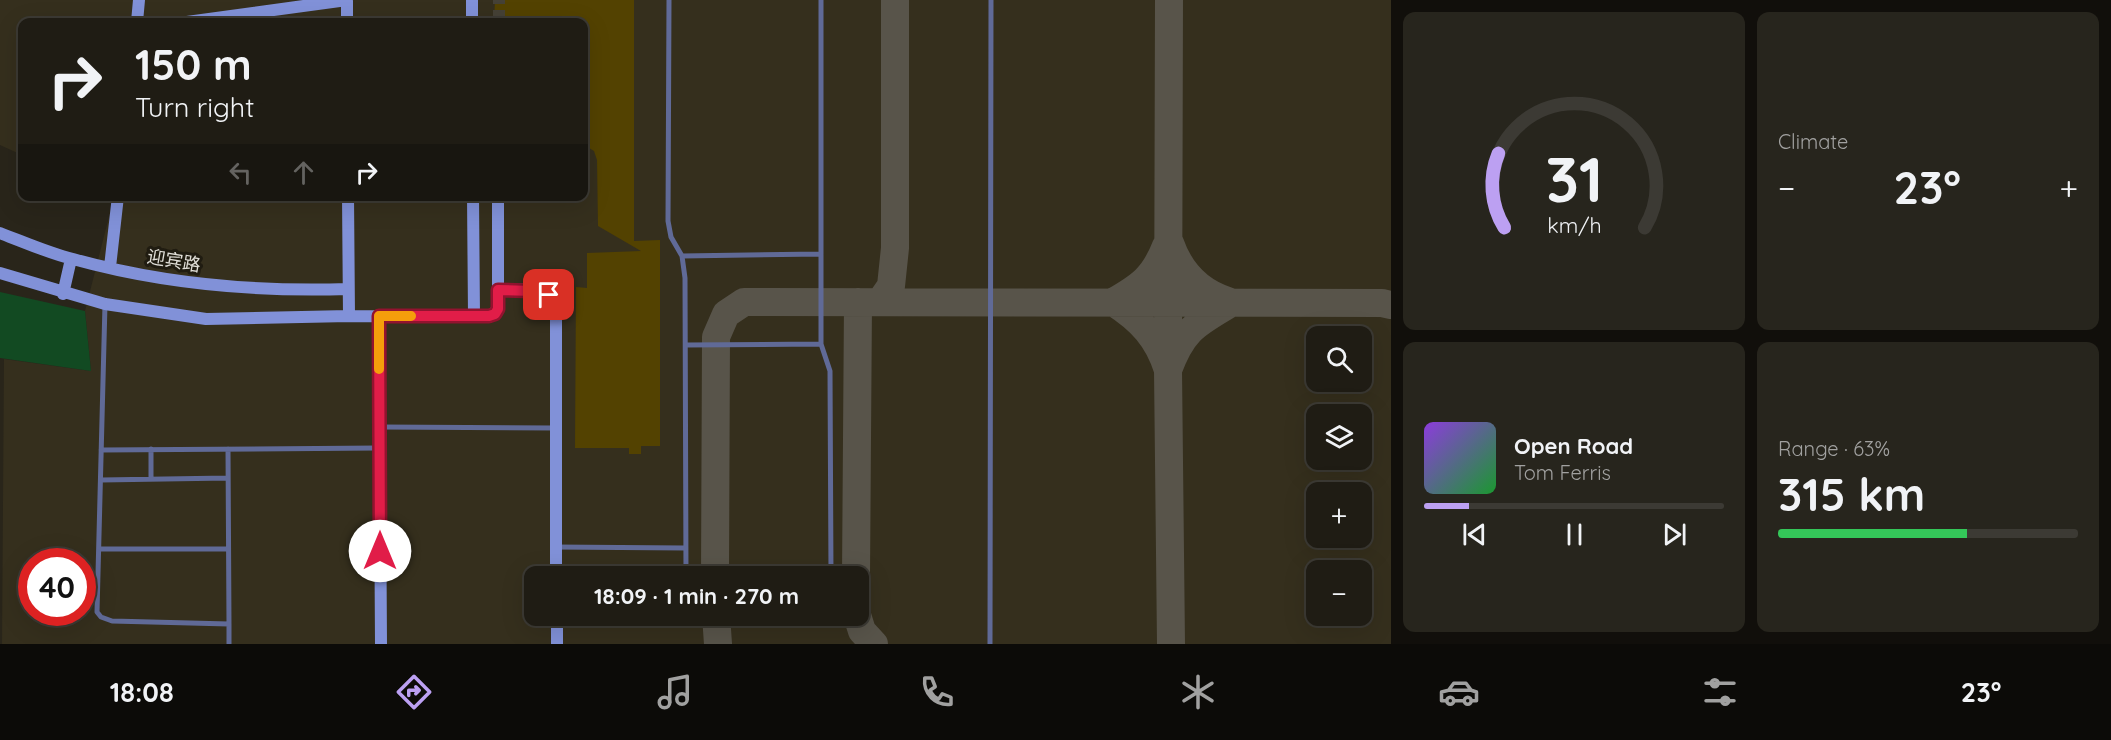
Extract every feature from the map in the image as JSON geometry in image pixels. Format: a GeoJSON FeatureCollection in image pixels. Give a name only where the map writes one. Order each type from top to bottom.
{"type":"FeatureCollection","features":[{"type":"Feature","properties":{"kind":"street"},"geometry":{"type":"LineString","coordinates":[[137,18],[139,0]]}},
{"type":"Feature","properties":{"kind":"street"},"geometry":{"type":"LineString","coordinates":[[216,18],[346,0],[347,18]]}},
{"type":"Feature","properties":{"kind":"street"},"geometry":{"type":"LineString","coordinates":[[472,0],[472,18]]}},
{"type":"Feature","properties":{"kind":"street"},"geometry":{"type":"LineString","coordinates":[[110,267],[117,201]]}},
{"type":"Feature","properties":{"kind":"street"},"geometry":{"type":"LineString","coordinates":[[348,201],[349,316]]}},
{"type":"Feature","properties":{"kind":"street"},"geometry":{"type":"LineString","coordinates":[[473,201],[474,316]]}},
{"type":"Feature","properties":{"kind":"street"},"geometry":{"type":"LineString","coordinates":[[0,273],[63,294],[105,304],[206,320],[495,314],[498,309],[498,201]]}},
{"type":"Feature","properties":{"kind":"street","name":"迎宾路"},"geometry":{"type":"LineString","coordinates":[[0,233],[71,259],[239,288],[286,291],[348,288]]}},
{"type":"Feature","properties":{"kind":"street"},"geometry":{"type":"LineString","coordinates":[[63,294],[71,259]]}},
{"type":"Feature","properties":{"kind":"street"},"geometry":{"type":"LineString","coordinates":[[498,290],[544,292],[556,303],[554,428],[556,566]]}},
{"type":"Feature","properties":{"kind":"street"},"geometry":{"type":"LineString","coordinates":[[379,316],[381,644]]}},
{"type":"Feature","properties":{"kind":"street"},"geometry":{"type":"LineString","coordinates":[[556,626],[557,644]]}},
{"type":"Feature","properties":{"kind":"lane"},"geometry":{"type":"LineString","coordinates":[[669,0],[668,222],[671,237],[682,256],[686,278],[686,566]]}},
{"type":"Feature","properties":{"kind":"lane"},"geometry":{"type":"LineString","coordinates":[[821,0],[821,344],[830,371],[831,566]]}},
{"type":"Feature","properties":{"kind":"lane"},"geometry":{"type":"LineString","coordinates":[[990,644],[991,0]]}},
{"type":"Feature","properties":{"kind":"lane"},"geometry":{"type":"LineString","coordinates":[[682,256],[821,254]]}},
{"type":"Feature","properties":{"kind":"lane"},"geometry":{"type":"LineString","coordinates":[[105,304],[97,612],[101,617],[118,622],[229,624]]}},
{"type":"Feature","properties":{"kind":"lane"},"geometry":{"type":"LineString","coordinates":[[686,345],[821,344]]}},
{"type":"Feature","properties":{"kind":"lane"},"geometry":{"type":"LineString","coordinates":[[379,427],[554,428]]}},
{"type":"Feature","properties":{"kind":"lane"},"geometry":{"type":"LineString","coordinates":[[101,450],[380,448]]}},
{"type":"Feature","properties":{"kind":"lane"},"geometry":{"type":"LineString","coordinates":[[151,449],[152,479]]}},
{"type":"Feature","properties":{"kind":"lane"},"geometry":{"type":"LineString","coordinates":[[228,449],[229,644]]}},
{"type":"Feature","properties":{"kind":"lane"},"geometry":{"type":"LineString","coordinates":[[101,480],[228,478]]}},
{"type":"Feature","properties":{"kind":"lane"},"geometry":{"type":"LineString","coordinates":[[555,547],[686,548]]}},
{"type":"Feature","properties":{"kind":"lane"},"geometry":{"type":"LineString","coordinates":[[99,549],[228,549]]}},
{"type":"Feature","properties":{"kind":"shaded area"},"geometry":{"type":"Polygon","coordinates":[[[0,0],[1391,0],[1391,644],[2,644],[4,359],[91,371],[85,311],[113,201],[588,201],[588,18],[18,18],[18,153],[0,145],[0,0]]]}},
{"type":"Feature","properties":{"kind":"green space"},"geometry":{"type":"Polygon","coordinates":[[[0,292],[85,311],[91,371],[0,358],[0,292]]]}},
{"type":"Feature","properties":{"kind":"building"},"geometry":{"type":"Polygon","coordinates":[[[495,0],[634,0],[634,241],[660,240],[660,446],[641,446],[641,454],[629,454],[629,448],[575,448],[576,287],[587,288],[587,253],[641,251],[598,226],[597,160],[594,151],[588,147],[588,18],[494,18],[495,0]]]}},
{"type":"Feature","properties":{"kind":"taxiway"},"geometry":{"type":"LineString","coordinates":[[880,302],[891,286],[895,248],[895,0]]}},
{"type":"Feature","properties":{"kind":"taxiway"},"geometry":{"type":"LineString","coordinates":[[1169,0],[1168,370],[1171,644]]}},
{"type":"Feature","properties":{"kind":"taxiway"},"geometry":{"type":"LineString","coordinates":[[1170,243],[1179,263],[1192,280],[1208,292],[1228,301]]}},
{"type":"Feature","properties":{"kind":"taxiway"},"geometry":{"type":"LineString","coordinates":[[1166,246],[1157,266],[1146,280],[1113,302],[1140,323],[1154,339],[1168,370],[1185,336],[1208,317],[1231,303]]}},
{"type":"Feature","properties":{"kind":"taxiway"},"geometry":{"type":"LineString","coordinates":[[715,566],[716,337],[726,314],[744,302],[1382,303],[1391,305]]}},
{"type":"Feature","properties":{"kind":"taxiway"},"geometry":{"type":"LineString","coordinates":[[856,566],[858,302]]}},
{"type":"Feature","properties":{"kind":"taxiway"},"geometry":{"type":"LineString","coordinates":[[717,626],[718,644]]}},
{"type":"Feature","properties":{"kind":"taxiway"},"geometry":{"type":"LineString","coordinates":[[860,626],[874,644]]}},
{"type":"Feature","properties":{"kind":"tunnel"},"geometry":{"type":"LineString","coordinates":[[499,0],[499,18]]}},
{"type":"Feature","properties":{"kind":"slow traffic"},"geometry":{"type":"LineString","coordinates":[[379,369],[379,316],[411,316]]}},
{"type":"Feature","properties":{"kind":"route"},"geometry":{"type":"LineString","coordinates":[[380,551],[379,316],[492,316],[498,309],[498,290],[544,292],[549,295]]}}]}
